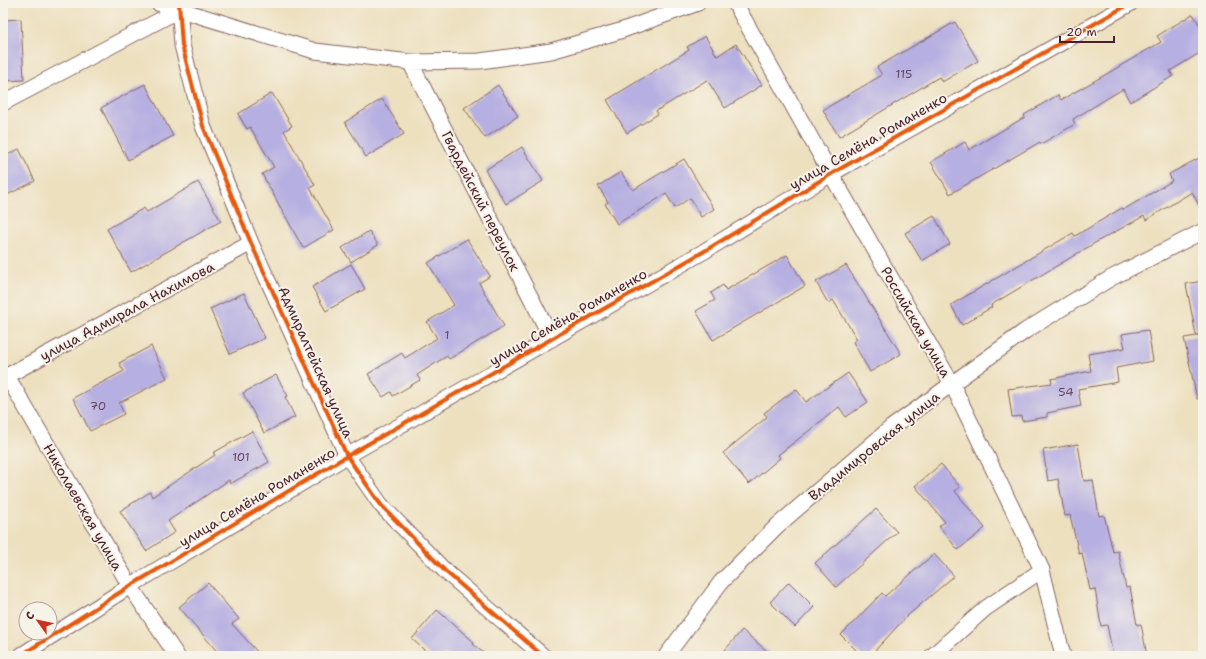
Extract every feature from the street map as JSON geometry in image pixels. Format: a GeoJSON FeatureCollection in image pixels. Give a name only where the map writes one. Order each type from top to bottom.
{"type":"FeatureCollection","features":[{"type":"Feature","properties":{"kind":"street"},"geometry":{"type":"LineString","coordinates":[[158,3],[179,7],[315,51],[410,62],[480,61],[551,51],[620,31],[698,3]]}},
{"type":"Feature","properties":{"kind":"street","name":"Российская улица"},"geometry":{"type":"LineString","coordinates":[[735,3],[831,174],[952,384],[1042,570],[1064,656]]}},
{"type":"Feature","properties":{"kind":"street","name":"улица Семёна Романенко"},"geometry":{"type":"LineString","coordinates":[[20,656],[130,586],[347,456],[703,252],[831,174],[1131,3]]}},
{"type":"Feature","properties":{"kind":"street"},"geometry":{"type":"LineString","coordinates":[[3,103],[179,7]]}},
{"type":"Feature","properties":{"kind":"street","name":"Адмиралтейская улица"},"geometry":{"type":"LineString","coordinates":[[179,7],[182,45],[203,126],[251,243],[347,456],[382,505],[445,571],[543,656]]}},
{"type":"Feature","properties":{"kind":"street","name":"Гвардейский переулок"},"geometry":{"type":"LineString","coordinates":[[410,62],[552,339]]}},
{"type":"Feature","properties":{"kind":"street","name":"Владимировская улица"},"geometry":{"type":"LineString","coordinates":[[666,656],[721,582],[778,525],[892,427],[1024,331],[1111,278],[1203,231]]}},
{"type":"Feature","properties":{"kind":"street","name":"улица Адмирала Нахимова"},"geometry":{"type":"LineString","coordinates":[[5,377],[251,243]]}},
{"type":"Feature","properties":{"kind":"street","name":"Николаевская улица"},"geometry":{"type":"LineString","coordinates":[[5,377],[130,586],[177,656]]}},
{"type":"Feature","properties":{"kind":"street"},"geometry":{"type":"LineString","coordinates":[[932,656],[986,608],[1042,570]]}},
{"type":"Feature","properties":{"kind":"building"},"geometry":{"type":"Polygon","coordinates":[[[1193,14],[1203,31],[1203,51],[1170,71],[1173,76],[1130,102],[1123,89],[1073,119],[1075,124],[1041,144],[1040,142],[950,194],[931,162],[965,142],[969,150],[1025,117],[1024,115],[1058,95],[1061,100],[1161,42],[1157,36],[1193,14]]]}},
{"type":"Feature","properties":{"kind":"building"},"geometry":{"type":"Polygon","coordinates":[[[21,19],[24,80],[3,81],[3,20],[21,19]]]}},
{"type":"Feature","properties":{"kind":"building"},"geometry":{"type":"Polygon","coordinates":[[[955,22],[978,61],[942,82],[939,77],[839,137],[823,110],[882,75],[877,67],[955,22]]]}},
{"type":"Feature","properties":{"kind":"building"},"geometry":{"type":"Polygon","coordinates":[[[705,36],[717,56],[736,44],[762,85],[725,108],[707,80],[656,111],[658,114],[627,133],[607,100],[689,50],[687,47],[705,36]]]}},
{"type":"Feature","properties":{"kind":"building"},"geometry":{"type":"Polygon","coordinates":[[[145,84],[173,136],[128,160],[101,108],[145,84]]]}},
{"type":"Feature","properties":{"kind":"building"},"geometry":{"type":"Polygon","coordinates":[[[498,85],[518,116],[485,138],[464,108],[498,85]]]}},
{"type":"Feature","properties":{"kind":"building"},"geometry":{"type":"Polygon","coordinates":[[[272,93],[292,126],[284,131],[315,185],[310,188],[334,230],[303,248],[262,174],[274,167],[250,127],[247,129],[238,114],[272,93]]]}},
{"type":"Feature","properties":{"kind":"building"},"geometry":{"type":"Polygon","coordinates":[[[382,99],[404,134],[366,157],[345,122],[382,99]]]}},
{"type":"Feature","properties":{"kind":"building"},"geometry":{"type":"Polygon","coordinates":[[[522,147],[543,181],[506,204],[485,170],[522,147]]]}},
{"type":"Feature","properties":{"kind":"building"},"geometry":{"type":"Polygon","coordinates":[[[19,149],[35,181],[3,197],[3,157],[19,149]]]}},
{"type":"Feature","properties":{"kind":"building"},"geometry":{"type":"Polygon","coordinates":[[[1203,156],[1203,213],[1192,192],[1146,220],[1144,216],[1100,240],[991,305],[992,307],[962,325],[951,305],[1073,233],[1075,236],[1122,208],[1123,210],[1172,181],[1169,174],[1203,156]]]}},
{"type":"Feature","properties":{"kind":"building"},"geometry":{"type":"Polygon","coordinates":[[[684,159],[714,209],[701,217],[690,198],[675,208],[666,194],[617,224],[605,204],[608,202],[598,186],[621,172],[633,190],[684,159]]]}},
{"type":"Feature","properties":{"kind":"building"},"geometry":{"type":"Polygon","coordinates":[[[198,182],[221,221],[131,272],[107,229],[144,208],[147,212],[198,182]]]}},
{"type":"Feature","properties":{"kind":"building"},"geometry":{"type":"Polygon","coordinates":[[[934,216],[950,244],[922,261],[905,233],[934,216]]]}},
{"type":"Feature","properties":{"kind":"building"},"geometry":{"type":"Polygon","coordinates":[[[369,231],[378,245],[351,262],[342,248],[369,231]]]}},
{"type":"Feature","properties":{"kind":"building"},"geometry":{"type":"Polygon","coordinates":[[[467,239],[490,276],[479,283],[504,326],[449,359],[447,356],[417,375],[420,380],[393,396],[391,392],[383,397],[368,374],[402,353],[405,358],[437,338],[427,322],[454,305],[428,263],[467,239]]]}},
{"type":"Feature","properties":{"kind":"building"},"geometry":{"type":"Polygon","coordinates":[[[787,255],[805,286],[713,340],[696,311],[715,300],[711,293],[723,285],[726,290],[787,255]]]}},
{"type":"Feature","properties":{"kind":"building"},"geometry":{"type":"Polygon","coordinates":[[[351,264],[365,289],[326,311],[312,287],[351,264]]]}},
{"type":"Feature","properties":{"kind":"building"},"geometry":{"type":"Polygon","coordinates":[[[846,265],[901,354],[870,372],[853,342],[857,339],[833,300],[828,303],[816,282],[846,265]]]}},
{"type":"Feature","properties":{"kind":"building"},"geometry":{"type":"Polygon","coordinates":[[[1203,281],[1203,335],[1196,335],[1186,284],[1203,281]]]}},
{"type":"Feature","properties":{"kind":"building"},"geometry":{"type":"Polygon","coordinates":[[[244,293],[265,338],[230,354],[210,309],[244,293]]]}},
{"type":"Feature","properties":{"kind":"building"},"geometry":{"type":"Polygon","coordinates":[[[1148,330],[1153,361],[1116,368],[1118,382],[1078,389],[1081,406],[1047,413],[1047,417],[1022,421],[1021,416],[1012,417],[1008,389],[1052,383],[1051,379],[1091,371],[1088,354],[1125,348],[1122,334],[1148,330]]]}},
{"type":"Feature","properties":{"kind":"building"},"geometry":{"type":"Polygon","coordinates":[[[1203,335],[1203,398],[1197,399],[1184,338],[1203,335]]]}},
{"type":"Feature","properties":{"kind":"building"},"geometry":{"type":"Polygon","coordinates":[[[151,346],[167,378],[119,403],[124,414],[90,431],[73,398],[124,371],[119,363],[151,346]]]}},
{"type":"Feature","properties":{"kind":"building"},"geometry":{"type":"Polygon","coordinates":[[[848,373],[868,402],[846,417],[839,407],[778,455],[780,458],[749,484],[723,453],[767,417],[764,413],[796,389],[806,402],[848,373]]]}},
{"type":"Feature","properties":{"kind":"building"},"geometry":{"type":"Polygon","coordinates":[[[276,375],[288,396],[285,397],[295,417],[264,433],[243,393],[276,375]]]}},
{"type":"Feature","properties":{"kind":"building"},"geometry":{"type":"Polygon","coordinates":[[[252,431],[269,462],[230,484],[229,480],[168,521],[175,532],[146,551],[120,511],[150,492],[152,497],[215,455],[213,453],[252,431]]]}},
{"type":"Feature","properties":{"kind":"building"},"geometry":{"type":"Polygon","coordinates":[[[1078,444],[1084,481],[1093,480],[1099,516],[1104,515],[1113,552],[1118,551],[1126,588],[1130,587],[1137,625],[1141,624],[1147,656],[1113,656],[1107,625],[1101,626],[1095,589],[1090,590],[1082,553],[1079,554],[1070,515],[1065,516],[1058,479],[1048,481],[1043,450],[1078,444]]]}},
{"type":"Feature","properties":{"kind":"building"},"geometry":{"type":"Polygon","coordinates":[[[941,464],[960,487],[955,491],[985,528],[958,550],[939,526],[945,522],[915,486],[941,464]]]}},
{"type":"Feature","properties":{"kind":"building"},"geometry":{"type":"Polygon","coordinates":[[[876,509],[897,532],[836,587],[815,563],[876,509]]]}},
{"type":"Feature","properties":{"kind":"building"},"geometry":{"type":"Polygon","coordinates":[[[934,554],[954,576],[906,617],[870,656],[862,656],[841,635],[882,593],[885,596],[934,554]]]}},
{"type":"Feature","properties":{"kind":"building"},"geometry":{"type":"Polygon","coordinates":[[[789,582],[814,607],[795,627],[770,602],[789,582]]]}},
{"type":"Feature","properties":{"kind":"building"},"geometry":{"type":"Polygon","coordinates":[[[208,583],[239,619],[232,624],[261,656],[221,656],[179,607],[208,583]]]}},
{"type":"Feature","properties":{"kind":"building"},"geometry":{"type":"Polygon","coordinates":[[[437,610],[474,642],[473,644],[487,656],[431,656],[412,639],[437,610]]]}},
{"type":"Feature","properties":{"kind":"building"},"geometry":{"type":"Polygon","coordinates":[[[742,630],[773,656],[720,656],[742,630]]]}},
{"type":"Feature","properties":{"kind":"cycle path"},"geometry":{"type":"LineString","coordinates":[[179,3],[182,45],[203,126],[251,243],[347,456],[381,505],[445,571],[543,656]]}},
{"type":"Feature","properties":{"kind":"cycle path"},"geometry":{"type":"LineString","coordinates":[[20,656],[130,586],[347,456],[703,252],[831,174],[1131,3]]}}]}
